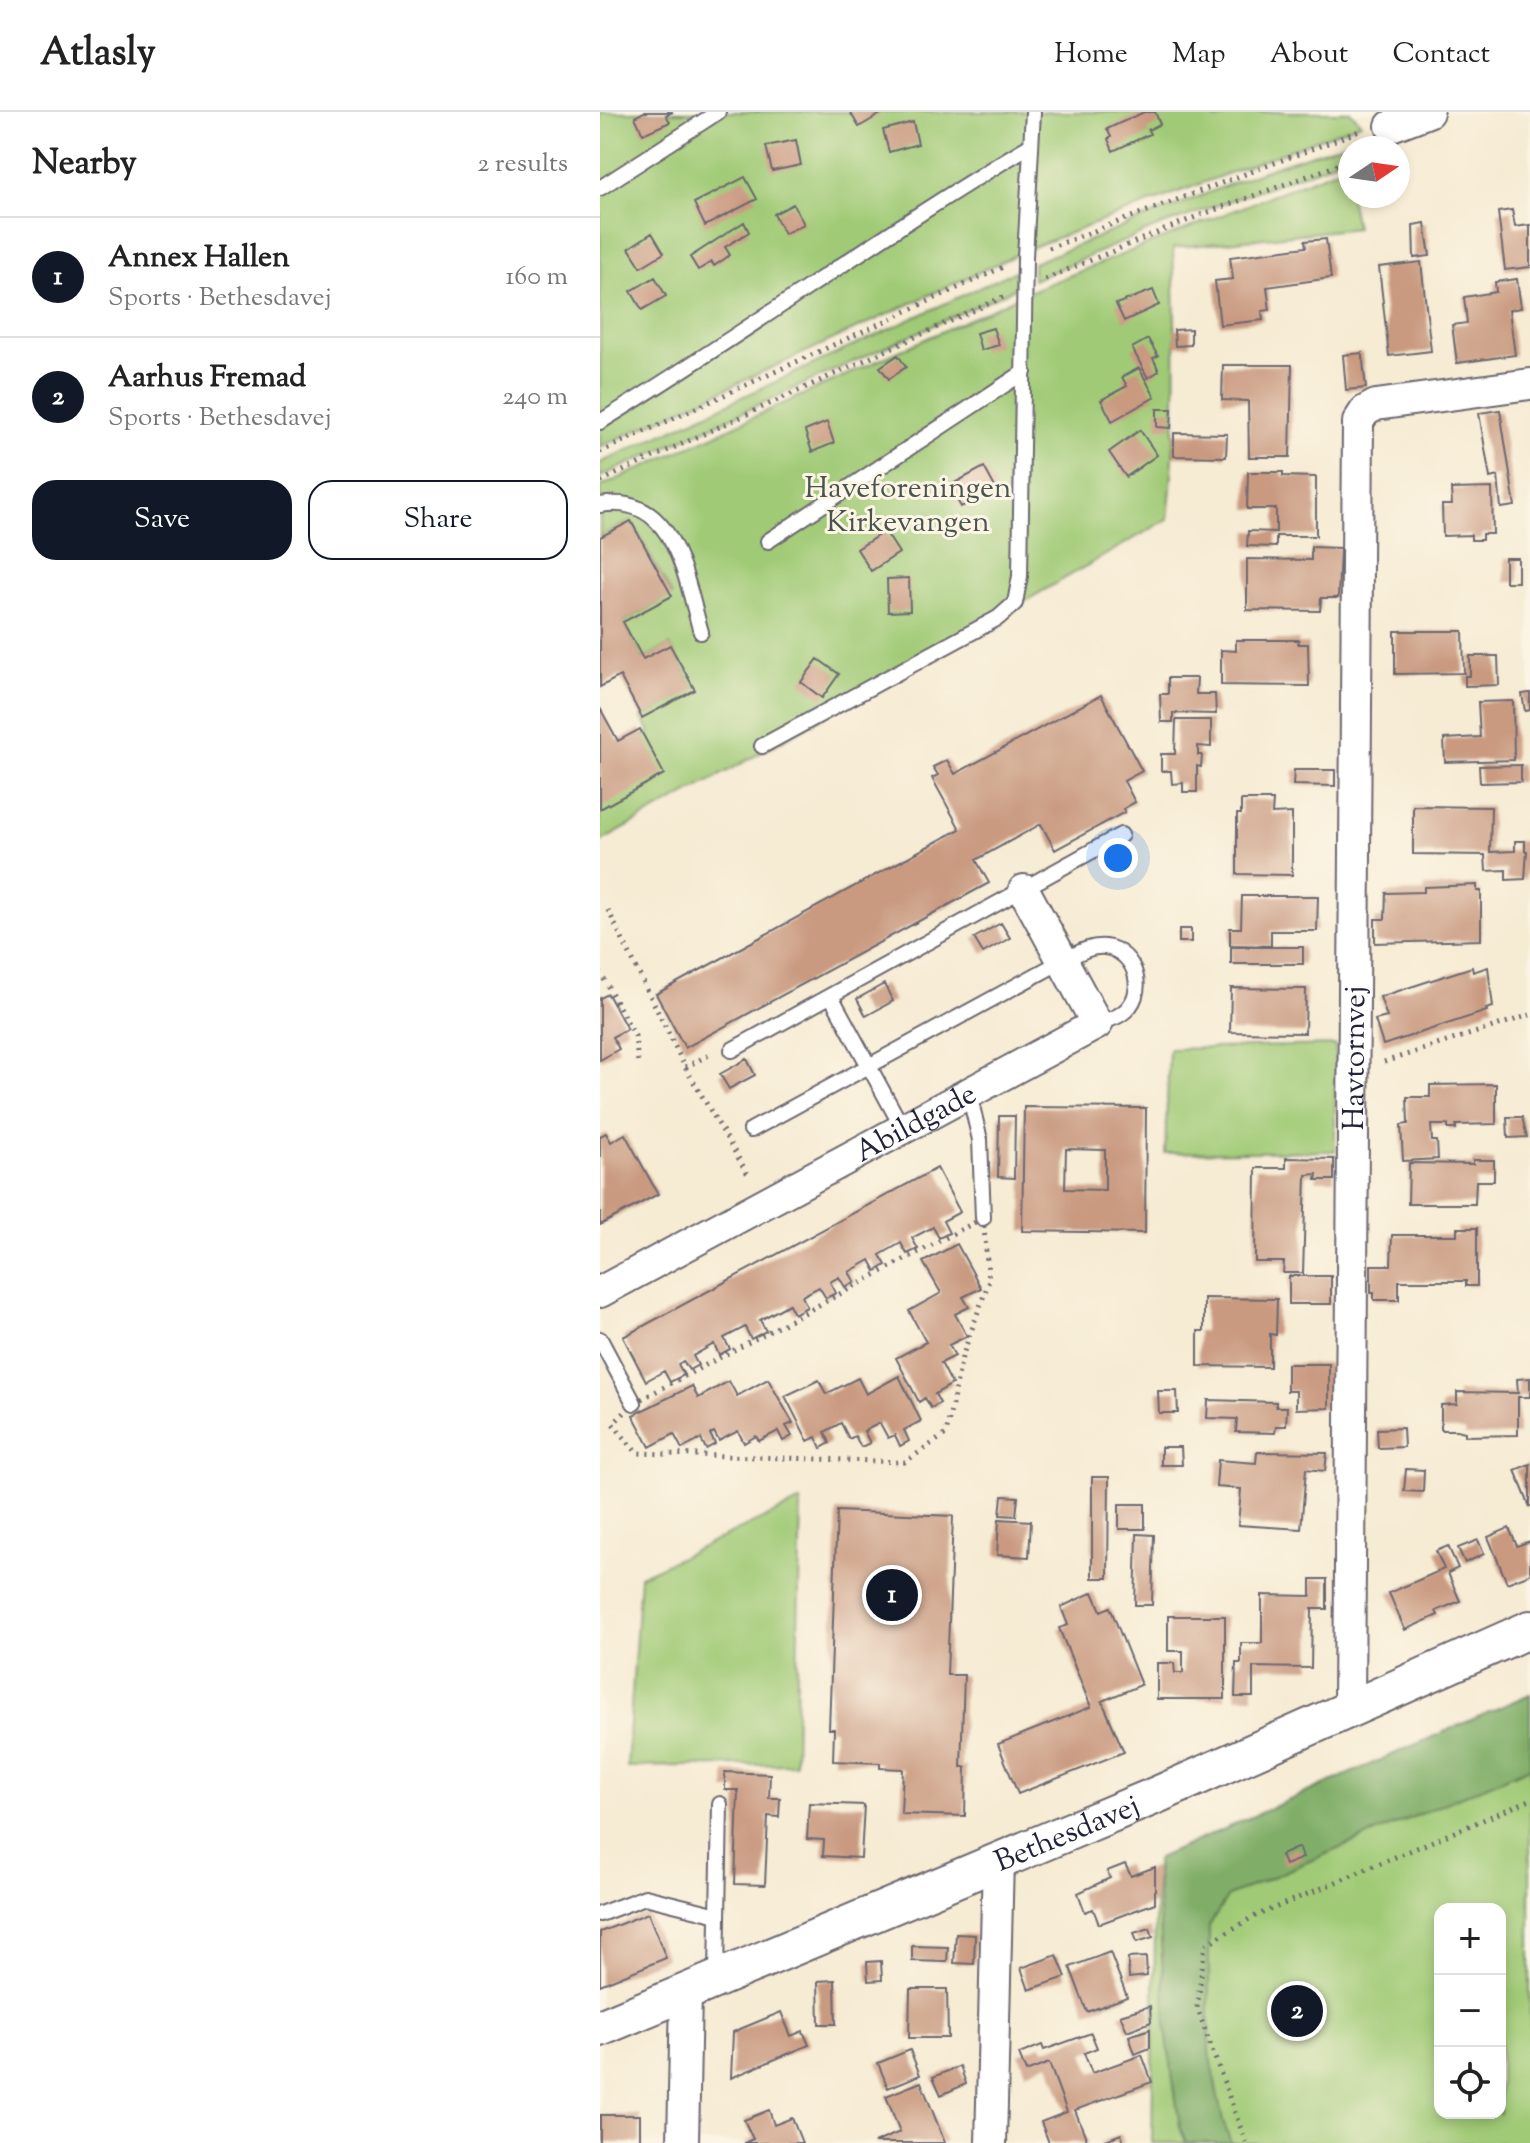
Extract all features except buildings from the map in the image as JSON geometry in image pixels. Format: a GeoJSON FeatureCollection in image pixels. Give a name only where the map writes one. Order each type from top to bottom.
{"type":"FeatureCollection","features":[{"type":"Feature","properties":{"kind":"street"},"geometry":{"type":"LineString","coordinates":[[1391,126],[1428,112]]}},
{"type":"Feature","properties":{"kind":"street","name":"Havtornvej"},"geometry":{"type":"LineString","coordinates":[[1349,1708],[1358,422],[1365,411],[1389,403],[1530,384]]}},
{"type":"Feature","properties":{"kind":"street"},"geometry":{"type":"LineString","coordinates":[[1024,890],[1097,1024]]}},
{"type":"Feature","properties":{"kind":"street","name":"Abildgade"},"geometry":{"type":"LineString","coordinates":[[600,1292],[1097,1024]]}},
{"type":"Feature","properties":{"kind":"street","name":"Bethesdavej"},"geometry":{"type":"LineString","coordinates":[[600,2028],[1159,1794],[1530,1629]]}},
{"type":"Feature","properties":{"kind":"street"},"geometry":{"type":"LineString","coordinates":[[991,2143],[998,1859]]}},
{"type":"Feature","properties":{"kind":"street"},"geometry":{"type":"LineString","coordinates":[[683,2143],[702,1986]]}},
{"type":"Feature","properties":{"kind":"lane"},"geometry":{"type":"LineString","coordinates":[[600,188],[718,112]]}},
{"type":"Feature","properties":{"kind":"lane"},"geometry":{"type":"LineString","coordinates":[[762,746],[998,618],[1015,603],[1020,576],[1024,288],[1033,112]]}},
{"type":"Feature","properties":{"kind":"lane"},"geometry":{"type":"LineString","coordinates":[[600,422],[691,367],[925,209],[1031,145]]}},
{"type":"Feature","properties":{"kind":"lane"},"geometry":{"type":"LineString","coordinates":[[768,541],[1024,372]]}},
{"type":"Feature","properties":{"kind":"lane"},"geometry":{"type":"LineString","coordinates":[[600,505],[613,503],[636,507],[651,513],[663,524],[680,560],[701,632]]}},
{"type":"Feature","properties":{"kind":"lane"},"geometry":{"type":"LineString","coordinates":[[732,1050],[1121,835]]}},
{"type":"Feature","properties":{"kind":"lane"},"geometry":{"type":"LineString","coordinates":[[751,1130],[1062,961],[1084,950],[1102,946],[1120,951],[1133,965],[1138,982],[1133,1000],[1121,1014],[1097,1024]]}},
{"type":"Feature","properties":{"kind":"lane"},"geometry":{"type":"LineString","coordinates":[[831,996],[903,1129]]}},
{"type":"Feature","properties":{"kind":"lane"},"geometry":{"type":"LineString","coordinates":[[969,1093],[980,1140],[983,1218]]}},
{"type":"Feature","properties":{"kind":"lane"},"geometry":{"type":"LineString","coordinates":[[600,1339],[634,1403]]}},
{"type":"Feature","properties":{"kind":"lane"},"geometry":{"type":"LineString","coordinates":[[702,1986],[718,1915],[720,1804]]}},
{"type":"Feature","properties":{"kind":"lane"},"geometry":{"type":"LineString","coordinates":[[600,1914],[645,1897],[718,1915]]}},
{"type":"Feature","properties":{"kind":"path"},"geometry":{"type":"LineString","coordinates":[[600,452],[1025,257],[1361,130],[1391,126]]}},
{"type":"Feature","properties":{"kind":"path"},"geometry":{"type":"LineString","coordinates":[[600,481],[1024,288],[1198,216],[1338,164]]}},
{"type":"Feature","properties":{"kind":"path"},"geometry":{"type":"LineString","coordinates":[[608,910],[685,1067],[765,1203]]}},
{"type":"Feature","properties":{"kind":"path"},"geometry":{"type":"LineString","coordinates":[[600,972],[635,1036],[638,1062]]}},
{"type":"Feature","properties":{"kind":"path"},"geometry":{"type":"LineString","coordinates":[[1353,1073],[1530,1015]]}},
{"type":"Feature","properties":{"kind":"path"},"geometry":{"type":"LineString","coordinates":[[634,1403],[983,1218],[989,1281],[962,1357],[946,1434],[905,1462],[637,1453]]}},
{"type":"Feature","properties":{"kind":"path"},"geometry":{"type":"LineString","coordinates":[[1246,2143],[1197,2008],[1205,1945],[1253,1917],[1530,1800]]}},
{"type":"Feature","properties":{"kind":"green space"},"geometry":{"type":"Polygon","coordinates":[[[600,112],[1205,112],[1217,120],[1239,112],[1351,112],[1361,123],[1033,247],[600,447],[600,112]]]}},
{"type":"Feature","properties":{"kind":"green space"},"geometry":{"type":"Polygon","coordinates":[[[1338,146],[1338,159],[1325,166],[1155,228],[1033,280],[1033,263],[1273,167],[1338,146]]]}},
{"type":"Feature","properties":{"kind":"green space","name":"Haveforeningen Kirkevangen"},"geometry":{"type":"Polygon","coordinates":[[[1338,169],[1338,208],[1352,208],[1356,228],[1173,248],[1175,417],[1168,519],[600,842],[600,809],[644,736],[650,732],[642,718],[694,689],[670,645],[643,659],[623,622],[672,595],[631,521],[600,537],[600,487],[1033,290],[1338,169]]]}},
{"type":"Feature","properties":{"kind":"green space"},"geometry":{"type":"Polygon","coordinates":[[[1015,271],[1015,288],[600,477],[600,463],[1015,271]]]}},
{"type":"Feature","properties":{"kind":"green space"},"geometry":{"type":"Polygon","coordinates":[[[1335,1045],[1335,1151],[1165,1153],[1169,1049],[1335,1045]]]}},
{"type":"Feature","properties":{"kind":"green space"},"geometry":{"type":"Polygon","coordinates":[[[801,1501],[795,1764],[627,1767],[640,1576],[801,1501]]]}},
{"type":"Feature","properties":{"kind":"green space"},"geometry":{"type":"Polygon","coordinates":[[[1530,1694],[1530,2143],[1152,2143],[1156,1859],[1530,1694]]]}},
{"type":"Feature","properties":{"kind":"green space"},"geometry":{"type":"Polygon","coordinates":[[[1530,1694],[1530,1767],[1228,1896],[1209,1926],[1209,2052],[1223,2122],[1231,2143],[1186,2143],[1180,2127],[1167,2038],[1156,1859],[1530,1694]]]}},
{"type":"Feature","properties":{"kind":"place","name":"Annex Hallen"},"geometry":{"type":"Point","coordinates":[892,1595]}},
{"type":"Feature","properties":{"kind":"place","name":"Aarhus Fremad"},"geometry":{"type":"Point","coordinates":[1297,2011]}}]}
